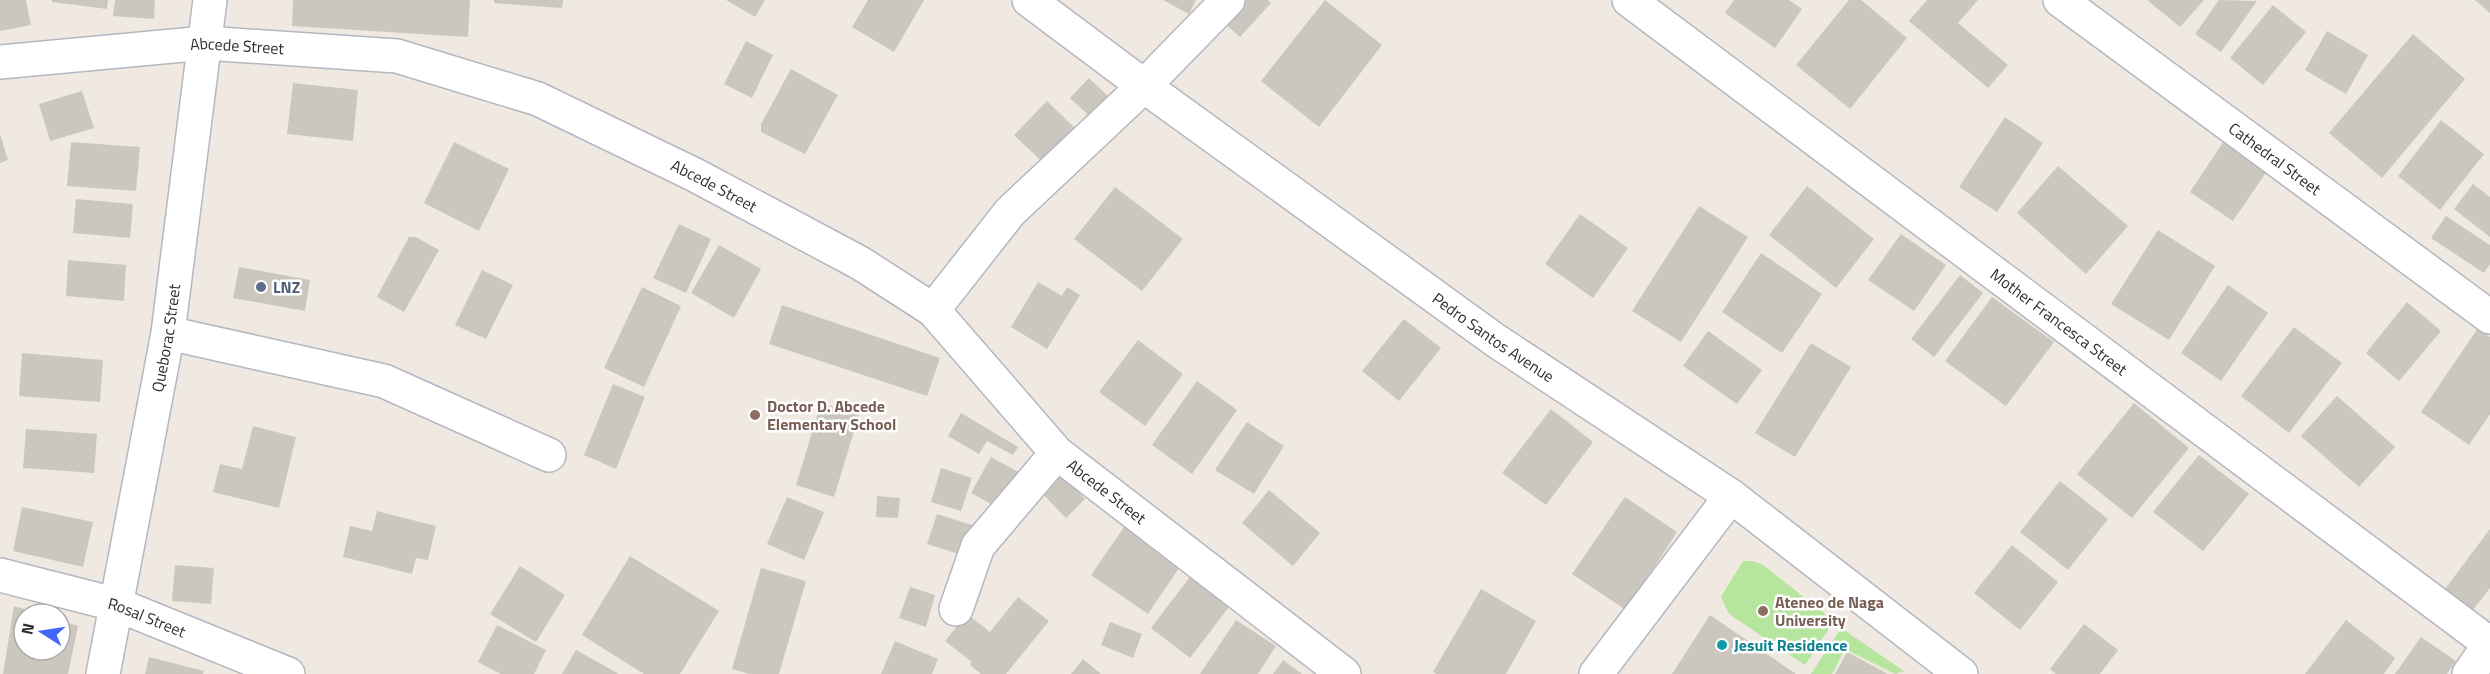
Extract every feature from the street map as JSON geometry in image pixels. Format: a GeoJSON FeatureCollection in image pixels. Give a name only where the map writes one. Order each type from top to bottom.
{"type":"FeatureCollection","features":[{"type":"Feature","properties":{"kind":"street","name":"Queborac Street"},"geometry":{"type":"LineString","coordinates":[[103,674],[118,605],[168,333],[210,0]]}},
{"type":"Feature","properties":{"kind":"street","name":"Pedro Santos Avenue"},"geometry":{"type":"LineString","coordinates":[[1029,0],[1495,340],[1731,496],[1960,674]]}},
{"type":"Feature","properties":{"kind":"street"},"geometry":{"type":"LineString","coordinates":[[933,310],[1010,212],[1144,86],[1228,0]]}},
{"type":"Feature","properties":{"kind":"street","name":"Mother Francesca Street"},"geometry":{"type":"LineString","coordinates":[[1629,0],[2490,644]]}},
{"type":"Feature","properties":{"kind":"street","name":"Cathedral Street"},"geometry":{"type":"LineString","coordinates":[[2060,0],[2490,316]]}},
{"type":"Feature","properties":{"kind":"street","name":"Abcede Street"},"geometry":{"type":"LineString","coordinates":[[0,62],[205,43],[397,57],[538,99],[695,175],[849,257],[933,310],[1057,453],[1344,674]]}},
{"type":"Feature","properties":{"kind":"street"},"geometry":{"type":"LineString","coordinates":[[168,333],[384,381],[549,455]]}},
{"type":"Feature","properties":{"kind":"street"},"geometry":{"type":"LineString","coordinates":[[956,609],[978,546],[1057,453]]}},
{"type":"Feature","properties":{"kind":"street"},"geometry":{"type":"LineString","coordinates":[[1596,674],[1731,496]]}},
{"type":"Feature","properties":{"kind":"street","name":"Rosal Street"},"geometry":{"type":"LineString","coordinates":[[0,575],[118,605],[288,674]]}},
{"type":"Feature","properties":{"kind":"street"},"geometry":{"type":"LineString","coordinates":[[2469,674],[2490,644]]}},
{"type":"Feature","properties":{"kind":"green space"},"geometry":{"type":"Polygon","coordinates":[[[1743,561],[1753,561],[1763,565],[1834,621],[1805,665],[1729,614],[1721,597],[1743,561]]]}},
{"type":"Feature","properties":{"kind":"green space"},"geometry":{"type":"Polygon","coordinates":[[[1841,628],[1904,671],[1895,674],[1845,649],[1832,674],[1811,674],[1841,628]]]}},
{"type":"Feature","properties":{"kind":"building"},"geometry":{"type":"Polygon","coordinates":[[[0,0],[26,0],[31,25],[0,31],[0,0]]]}},
{"type":"Feature","properties":{"kind":"building"},"geometry":{"type":"Polygon","coordinates":[[[52,0],[108,0],[107,9],[52,2],[52,0]]]}},
{"type":"Feature","properties":{"kind":"building"},"geometry":{"type":"Polygon","coordinates":[[[115,0],[155,0],[154,19],[113,16],[115,0]]]}},
{"type":"Feature","properties":{"kind":"building"},"geometry":{"type":"Polygon","coordinates":[[[293,0],[470,0],[468,37],[292,26],[293,0]]]}},
{"type":"Feature","properties":{"kind":"building"},"geometry":{"type":"Polygon","coordinates":[[[494,0],[563,0],[562,8],[494,3],[494,0]]]}},
{"type":"Feature","properties":{"kind":"building"},"geometry":{"type":"Polygon","coordinates":[[[726,0],[765,0],[755,17],[726,0]]]}},
{"type":"Feature","properties":{"kind":"building"},"geometry":{"type":"Polygon","coordinates":[[[868,0],[924,0],[894,52],[852,27],[868,0]]]}},
{"type":"Feature","properties":{"kind":"building"},"geometry":{"type":"Polygon","coordinates":[[[1163,0],[1196,0],[1189,14],[1163,0]]]}},
{"type":"Feature","properties":{"kind":"building"},"geometry":{"type":"Polygon","coordinates":[[[1242,0],[1268,0],[1271,3],[1240,37],[1222,21],[1242,0]]]}},
{"type":"Feature","properties":{"kind":"building"},"geometry":{"type":"Polygon","coordinates":[[[1325,0],[1382,45],[1319,127],[1261,81],[1325,0]]]}},
{"type":"Feature","properties":{"kind":"building"},"geometry":{"type":"Polygon","coordinates":[[[1734,0],[1789,0],[1802,9],[1775,48],[1725,13],[1734,0]]]}},
{"type":"Feature","properties":{"kind":"building"},"geometry":{"type":"Polygon","coordinates":[[[1849,0],[1861,0],[1907,38],[1850,109],[1796,65],[1849,0]]]}},
{"type":"Feature","properties":{"kind":"building"},"geometry":{"type":"Polygon","coordinates":[[[1927,0],[1978,0],[1958,23],[2008,65],[1988,88],[1909,21],[1927,0]]]}},
{"type":"Feature","properties":{"kind":"building"},"geometry":{"type":"Polygon","coordinates":[[[2147,0],[2204,0],[2180,27],[2147,0]]]}},
{"type":"Feature","properties":{"kind":"building"},"geometry":{"type":"Polygon","coordinates":[[[2219,0],[2257,1],[2221,52],[2195,34],[2219,0]]]}},
{"type":"Feature","properties":{"kind":"building"},"geometry":{"type":"Polygon","coordinates":[[[2475,0],[2490,0],[2490,13],[2475,0]]]}},
{"type":"Feature","properties":{"kind":"building"},"geometry":{"type":"Polygon","coordinates":[[[2273,5],[2306,32],[2263,85],[2230,58],[2273,5]]]}},
{"type":"Feature","properties":{"kind":"building"},"geometry":{"type":"Polygon","coordinates":[[[2327,31],[2368,55],[2346,94],[2305,70],[2327,31]]]}},
{"type":"Feature","properties":{"kind":"building"},"geometry":{"type":"Polygon","coordinates":[[[2413,34],[2465,79],[2382,178],[2329,133],[2413,34]]]}},
{"type":"Feature","properties":{"kind":"building"},"geometry":{"type":"Polygon","coordinates":[[[746,41],[773,55],[752,98],[724,84],[746,41]]]}},
{"type":"Feature","properties":{"kind":"building"},"geometry":{"type":"Polygon","coordinates":[[[791,69],[838,95],[805,154],[761,132],[761,124],[791,69]]]}},
{"type":"Feature","properties":{"kind":"building"},"geometry":{"type":"Polygon","coordinates":[[[1089,78],[1115,103],[1097,123],[1070,98],[1089,78]]]}},
{"type":"Feature","properties":{"kind":"building"},"geometry":{"type":"Polygon","coordinates":[[[293,83],[358,90],[353,141],[287,134],[293,83]]]}},
{"type":"Feature","properties":{"kind":"building"},"geometry":{"type":"Polygon","coordinates":[[[82,91],[94,128],[50,141],[39,104],[82,91]]]}},
{"type":"Feature","properties":{"kind":"building"},"geometry":{"type":"Polygon","coordinates":[[[1047,101],[1084,137],[1052,171],[1014,135],[1047,101]]]}},
{"type":"Feature","properties":{"kind":"building"},"geometry":{"type":"Polygon","coordinates":[[[2005,117],[2043,143],[1997,212],[1959,187],[2005,117]]]}},
{"type":"Feature","properties":{"kind":"building"},"geometry":{"type":"Polygon","coordinates":[[[2441,120],[2484,154],[2440,210],[2398,176],[2441,120]]]}},
{"type":"Feature","properties":{"kind":"building"},"geometry":{"type":"Polygon","coordinates":[[[0,134],[8,160],[0,163],[0,134]]]}},
{"type":"Feature","properties":{"kind":"building"},"geometry":{"type":"Polygon","coordinates":[[[2224,141],[2267,171],[2233,221],[2190,192],[2224,141]]]}},
{"type":"Feature","properties":{"kind":"building"},"geometry":{"type":"Polygon","coordinates":[[[71,142],[140,147],[136,191],[67,186],[71,142]]]}},
{"type":"Feature","properties":{"kind":"building"},"geometry":{"type":"Polygon","coordinates":[[[454,142],[509,169],[479,231],[424,203],[454,142]]]}},
{"type":"Feature","properties":{"kind":"building"},"geometry":{"type":"Polygon","coordinates":[[[2058,166],[2128,226],[2086,274],[2017,213],[2058,166]]]}},
{"type":"Feature","properties":{"kind":"building"},"geometry":{"type":"Polygon","coordinates":[[[2473,184],[2490,197],[2490,237],[2454,209],[2473,184]]]}},
{"type":"Feature","properties":{"kind":"building"},"geometry":{"type":"Polygon","coordinates":[[[1807,186],[1874,239],[1836,288],[1769,235],[1807,186]]]}},
{"type":"Feature","properties":{"kind":"building"},"geometry":{"type":"Polygon","coordinates":[[[1115,187],[1183,239],[1142,291],[1074,239],[1115,187]]]}},
{"type":"Feature","properties":{"kind":"building"},"geometry":{"type":"Polygon","coordinates":[[[76,199],[133,204],[130,238],[73,233],[76,199]]]}},
{"type":"Feature","properties":{"kind":"building"},"geometry":{"type":"Polygon","coordinates":[[[1699,206],[1748,237],[1681,342],[1632,311],[1699,206]]]}},
{"type":"Feature","properties":{"kind":"building"},"geometry":{"type":"Polygon","coordinates":[[[1580,214],[1628,248],[1593,298],[1545,264],[1580,214]]]}},
{"type":"Feature","properties":{"kind":"building"},"geometry":{"type":"Polygon","coordinates":[[[2446,216],[2490,245],[2490,264],[2484,273],[2431,238],[2446,216]]]}},
{"type":"Feature","properties":{"kind":"building"},"geometry":{"type":"Polygon","coordinates":[[[679,224],[711,239],[686,293],[653,278],[679,224]]]}},
{"type":"Feature","properties":{"kind":"building"},"geometry":{"type":"Polygon","coordinates":[[[2158,230],[2215,266],[2169,340],[2111,304],[2158,230]]]}},
{"type":"Feature","properties":{"kind":"building"},"geometry":{"type":"Polygon","coordinates":[[[1901,234],[1946,265],[1914,311],[1868,280],[1901,234]]]}},
{"type":"Feature","properties":{"kind":"building"},"geometry":{"type":"Polygon","coordinates":[[[409,237],[416,237],[439,250],[404,312],[377,297],[409,237]]]}},
{"type":"Feature","properties":{"kind":"building"},"geometry":{"type":"Polygon","coordinates":[[[719,245],[761,269],[734,318],[691,293],[719,245]]]}},
{"type":"Feature","properties":{"kind":"building"},"geometry":{"type":"Polygon","coordinates":[[[1761,253],[1822,294],[1782,353],[1722,312],[1761,253]]]}},
{"type":"Feature","properties":{"kind":"building"},"geometry":{"type":"Polygon","coordinates":[[[68,260],[126,265],[124,301],[66,296],[68,260]]]}},
{"type":"Feature","properties":{"kind":"building"},"geometry":{"type":"Polygon","coordinates":[[[239,267],[310,280],[305,311],[233,298],[239,267]]]}},
{"type":"Feature","properties":{"kind":"building"},"geometry":{"type":"Polygon","coordinates":[[[482,270],[513,285],[486,339],[455,325],[482,270]]]}},
{"type":"Feature","properties":{"kind":"building"},"geometry":{"type":"Polygon","coordinates":[[[1960,275],[1983,293],[1934,357],[1911,339],[1960,275]]]}},
{"type":"Feature","properties":{"kind":"building"},"geometry":{"type":"Polygon","coordinates":[[[1038,282],[1062,296],[1067,287],[1080,295],[1047,349],[1011,327],[1038,282]]]}},
{"type":"Feature","properties":{"kind":"building"},"geometry":{"type":"Polygon","coordinates":[[[2228,285],[2268,313],[2221,381],[2181,353],[2228,285]]]}},
{"type":"Feature","properties":{"kind":"building"},"geometry":{"type":"Polygon","coordinates":[[[642,287],[681,306],[644,387],[604,368],[642,287]]]}},
{"type":"Feature","properties":{"kind":"building"},"geometry":{"type":"Polygon","coordinates":[[[1992,297],[2054,342],[2006,406],[1945,361],[1992,297]]]}},
{"type":"Feature","properties":{"kind":"building"},"geometry":{"type":"Polygon","coordinates":[[[2407,302],[2441,331],[2399,381],[2366,353],[2407,302]]]}},
{"type":"Feature","properties":{"kind":"building"},"geometry":{"type":"Polygon","coordinates":[[[782,305],[940,358],[927,396],[769,344],[782,305]]]}},
{"type":"Feature","properties":{"kind":"building"},"geometry":{"type":"Polygon","coordinates":[[[1404,319],[1441,348],[1399,401],[1362,371],[1404,319]]]}},
{"type":"Feature","properties":{"kind":"building"},"geometry":{"type":"Polygon","coordinates":[[[2294,327],[2342,363],[2289,433],[2241,396],[2294,327]]]}},
{"type":"Feature","properties":{"kind":"building"},"geometry":{"type":"Polygon","coordinates":[[[2478,328],[2490,337],[2490,414],[2469,445],[2421,412],[2478,328]]]}},
{"type":"Feature","properties":{"kind":"building"},"geometry":{"type":"Polygon","coordinates":[[[1708,331],[1762,370],[1737,404],[1683,366],[1708,331]]]}},
{"type":"Feature","properties":{"kind":"building"},"geometry":{"type":"Polygon","coordinates":[[[1138,340],[1183,374],[1145,426],[1099,392],[1138,340]]]}},
{"type":"Feature","properties":{"kind":"building"},"geometry":{"type":"Polygon","coordinates":[[[1811,343],[1851,367],[1795,457],[1755,433],[1811,343]]]}},
{"type":"Feature","properties":{"kind":"building"},"geometry":{"type":"Polygon","coordinates":[[[22,353],[103,360],[100,402],[19,396],[22,353]]]}},
{"type":"Feature","properties":{"kind":"building"},"geometry":{"type":"Polygon","coordinates":[[[1197,381],[1237,410],[1192,474],[1152,445],[1197,381]]]}},
{"type":"Feature","properties":{"kind":"building"},"geometry":{"type":"Polygon","coordinates":[[[613,384],[645,397],[616,469],[584,455],[613,384]]]}},
{"type":"Feature","properties":{"kind":"building"},"geometry":{"type":"Polygon","coordinates":[[[2337,396],[2395,447],[2359,487],[2301,436],[2337,396]]]}},
{"type":"Feature","properties":{"kind":"building"},"geometry":{"type":"Polygon","coordinates":[[[821,403],[859,415],[834,497],[796,485],[821,403]]]}},
{"type":"Feature","properties":{"kind":"building"},"geometry":{"type":"Polygon","coordinates":[[[2134,403],[2189,448],[2132,518],[2077,474],[2134,403]]]}},
{"type":"Feature","properties":{"kind":"building"},"geometry":{"type":"Polygon","coordinates":[[[1551,409],[1593,442],[1546,505],[1502,473],[1551,409]]]}},
{"type":"Feature","properties":{"kind":"building"},"geometry":{"type":"Polygon","coordinates":[[[961,413],[1018,447],[1013,455],[987,441],[979,454],[948,436],[961,413]]]}},
{"type":"Feature","properties":{"kind":"building"},"geometry":{"type":"Polygon","coordinates":[[[1247,422],[1284,446],[1254,494],[1215,470],[1247,422]]]}},
{"type":"Feature","properties":{"kind":"building"},"geometry":{"type":"Polygon","coordinates":[[[253,426],[296,437],[279,508],[213,492],[220,464],[242,469],[253,426]]]}},
{"type":"Feature","properties":{"kind":"building"},"geometry":{"type":"Polygon","coordinates":[[[26,429],[97,434],[94,473],[23,468],[26,429]]]}},
{"type":"Feature","properties":{"kind":"building"},"geometry":{"type":"Polygon","coordinates":[[[2199,455],[2249,494],[2203,551],[2153,512],[2199,455]]]}},
{"type":"Feature","properties":{"kind":"building"},"geometry":{"type":"Polygon","coordinates":[[[991,457],[1024,475],[1004,511],[971,493],[991,457]]]}},
{"type":"Feature","properties":{"kind":"building"},"geometry":{"type":"Polygon","coordinates":[[[941,468],[972,478],[961,511],[931,502],[941,468]]]}},
{"type":"Feature","properties":{"kind":"building"},"geometry":{"type":"Polygon","coordinates":[[[1057,470],[1085,499],[1066,518],[1038,489],[1057,470]]]}},
{"type":"Feature","properties":{"kind":"building"},"geometry":{"type":"Polygon","coordinates":[[[2060,481],[2108,519],[2068,570],[2020,532],[2060,481]]]}},
{"type":"Feature","properties":{"kind":"building"},"geometry":{"type":"Polygon","coordinates":[[[1269,490],[1320,533],[1293,566],[1242,523],[1269,490]]]}},
{"type":"Feature","properties":{"kind":"building"},"geometry":{"type":"Polygon","coordinates":[[[877,496],[900,498],[898,518],[876,517],[877,496]]]}},
{"type":"Feature","properties":{"kind":"building"},"geometry":{"type":"Polygon","coordinates":[[[787,497],[824,512],[804,560],[767,544],[787,497]]]}},
{"type":"Feature","properties":{"kind":"building"},"geometry":{"type":"Polygon","coordinates":[[[1625,497],[1677,532],[1626,610],[1572,574],[1625,497]]]}},
{"type":"Feature","properties":{"kind":"building"},"geometry":{"type":"Polygon","coordinates":[[[22,507],[93,522],[83,567],[13,551],[22,507]]]}},
{"type":"Feature","properties":{"kind":"building"},"geometry":{"type":"Polygon","coordinates":[[[377,511],[436,526],[428,560],[416,558],[412,574],[343,557],[350,526],[372,531],[377,511]]]}},
{"type":"Feature","properties":{"kind":"building"},"geometry":{"type":"Polygon","coordinates":[[[937,514],[975,526],[965,556],[927,544],[937,514]]]}},
{"type":"Feature","properties":{"kind":"building"},"geometry":{"type":"Polygon","coordinates":[[[1129,520],[1185,559],[1148,614],[1091,575],[1129,520]]]}},
{"type":"Feature","properties":{"kind":"building"},"geometry":{"type":"Polygon","coordinates":[[[2490,529],[2490,588],[2470,614],[2442,593],[2490,529]]]}},
{"type":"Feature","properties":{"kind":"building"},"geometry":{"type":"Polygon","coordinates":[[[2012,545],[2058,582],[2020,630],[1974,593],[2012,545]]]}},
{"type":"Feature","properties":{"kind":"building"},"geometry":{"type":"Polygon","coordinates":[[[630,556],[719,611],[680,674],[644,674],[582,635],[630,556]]]}},
{"type":"Feature","properties":{"kind":"building"},"geometry":{"type":"Polygon","coordinates":[[[175,565],[214,568],[211,604],[172,601],[175,565]]]}},
{"type":"Feature","properties":{"kind":"building"},"geometry":{"type":"Polygon","coordinates":[[[520,566],[565,595],[536,642],[490,614],[520,566]]]}},
{"type":"Feature","properties":{"kind":"building"},"geometry":{"type":"Polygon","coordinates":[[[761,568],[806,581],[779,674],[749,674],[732,669],[761,568]]]}},
{"type":"Feature","properties":{"kind":"building"},"geometry":{"type":"Polygon","coordinates":[[[1193,573],[1232,603],[1190,658],[1151,628],[1193,573]]]}},
{"type":"Feature","properties":{"kind":"building"},"geometry":{"type":"Polygon","coordinates":[[[910,587],[935,595],[926,627],[899,618],[910,587]]]}},
{"type":"Feature","properties":{"kind":"building"},"geometry":{"type":"Polygon","coordinates":[[[1481,589],[1536,621],[1506,674],[1437,674],[1433,672],[1481,589]]]}},
{"type":"Feature","properties":{"kind":"building"},"geometry":{"type":"Polygon","coordinates":[[[1018,597],[1049,621],[1006,674],[981,674],[970,665],[972,662],[945,641],[967,614],[990,632],[1018,597]]]}},
{"type":"Feature","properties":{"kind":"building","name":"Jesuit Residence"},"geometry":{"type":"Polygon","coordinates":[[[1710,615],[1796,674],[1672,674],[1710,615]]]}},
{"type":"Feature","properties":{"kind":"building"},"geometry":{"type":"Polygon","coordinates":[[[12,618],[12,662],[70,662],[68,674],[3,674],[12,618]]]}},
{"type":"Feature","properties":{"kind":"building"},"geometry":{"type":"Polygon","coordinates":[[[1236,620],[1276,646],[1258,674],[1200,674],[1236,620]]]}},
{"type":"Feature","properties":{"kind":"building"},"geometry":{"type":"Polygon","coordinates":[[[2346,620],[2395,658],[2384,674],[2305,674],[2346,620]]]}},
{"type":"Feature","properties":{"kind":"building"},"geometry":{"type":"Polygon","coordinates":[[[1110,622],[1142,634],[1133,658],[1101,645],[1110,622]]]}},
{"type":"Feature","properties":{"kind":"building"},"geometry":{"type":"Polygon","coordinates":[[[72,624],[78,626],[72,655],[72,624]]]}},
{"type":"Feature","properties":{"kind":"building"},"geometry":{"type":"Polygon","coordinates":[[[2084,624],[2118,650],[2100,674],[2056,674],[2050,669],[2084,624]]]}},
{"type":"Feature","properties":{"kind":"building"},"geometry":{"type":"Polygon","coordinates":[[[497,625],[546,650],[534,674],[501,674],[478,662],[497,625]]]}},
{"type":"Feature","properties":{"kind":"building"},"geometry":{"type":"Polygon","coordinates":[[[2421,637],[2456,661],[2447,674],[2395,674],[2421,637]]]}},
{"type":"Feature","properties":{"kind":"building"},"geometry":{"type":"Polygon","coordinates":[[[895,641],[938,659],[932,674],[881,674],[895,641]]]}},
{"type":"Feature","properties":{"kind":"building"},"geometry":{"type":"Polygon","coordinates":[[[576,650],[619,674],[562,674],[576,650]]]}},
{"type":"Feature","properties":{"kind":"building"},"geometry":{"type":"Polygon","coordinates":[[[1847,652],[1888,674],[1835,674],[1847,652]]]}},
{"type":"Feature","properties":{"kind":"building"},"geometry":{"type":"Polygon","coordinates":[[[149,657],[204,671],[203,674],[145,674],[149,657]]]}},
{"type":"Feature","properties":{"kind":"building"},"geometry":{"type":"Polygon","coordinates":[[[1083,659],[1101,674],[1071,674],[1083,659]]]}},
{"type":"Feature","properties":{"kind":"building"},"geometry":{"type":"Polygon","coordinates":[[[1283,660],[1302,674],[1273,674],[1283,660]]]}},
{"type":"Feature","properties":{"kind":"place","name":"LNZ"},"geometry":{"type":"Point","coordinates":[261,287]}},
{"type":"Feature","properties":{"kind":"place","name":"Doctor D. Abcede Elementary School"},"geometry":{"type":"Point","coordinates":[755,415]}},
{"type":"Feature","properties":{"kind":"place","name":"Ateneo de Naga University"},"geometry":{"type":"Point","coordinates":[1763,611]}},
{"type":"Feature","properties":{"kind":"place","name":"Jesuit Residence"},"geometry":{"type":"Point","coordinates":[1722,645]}}]}
